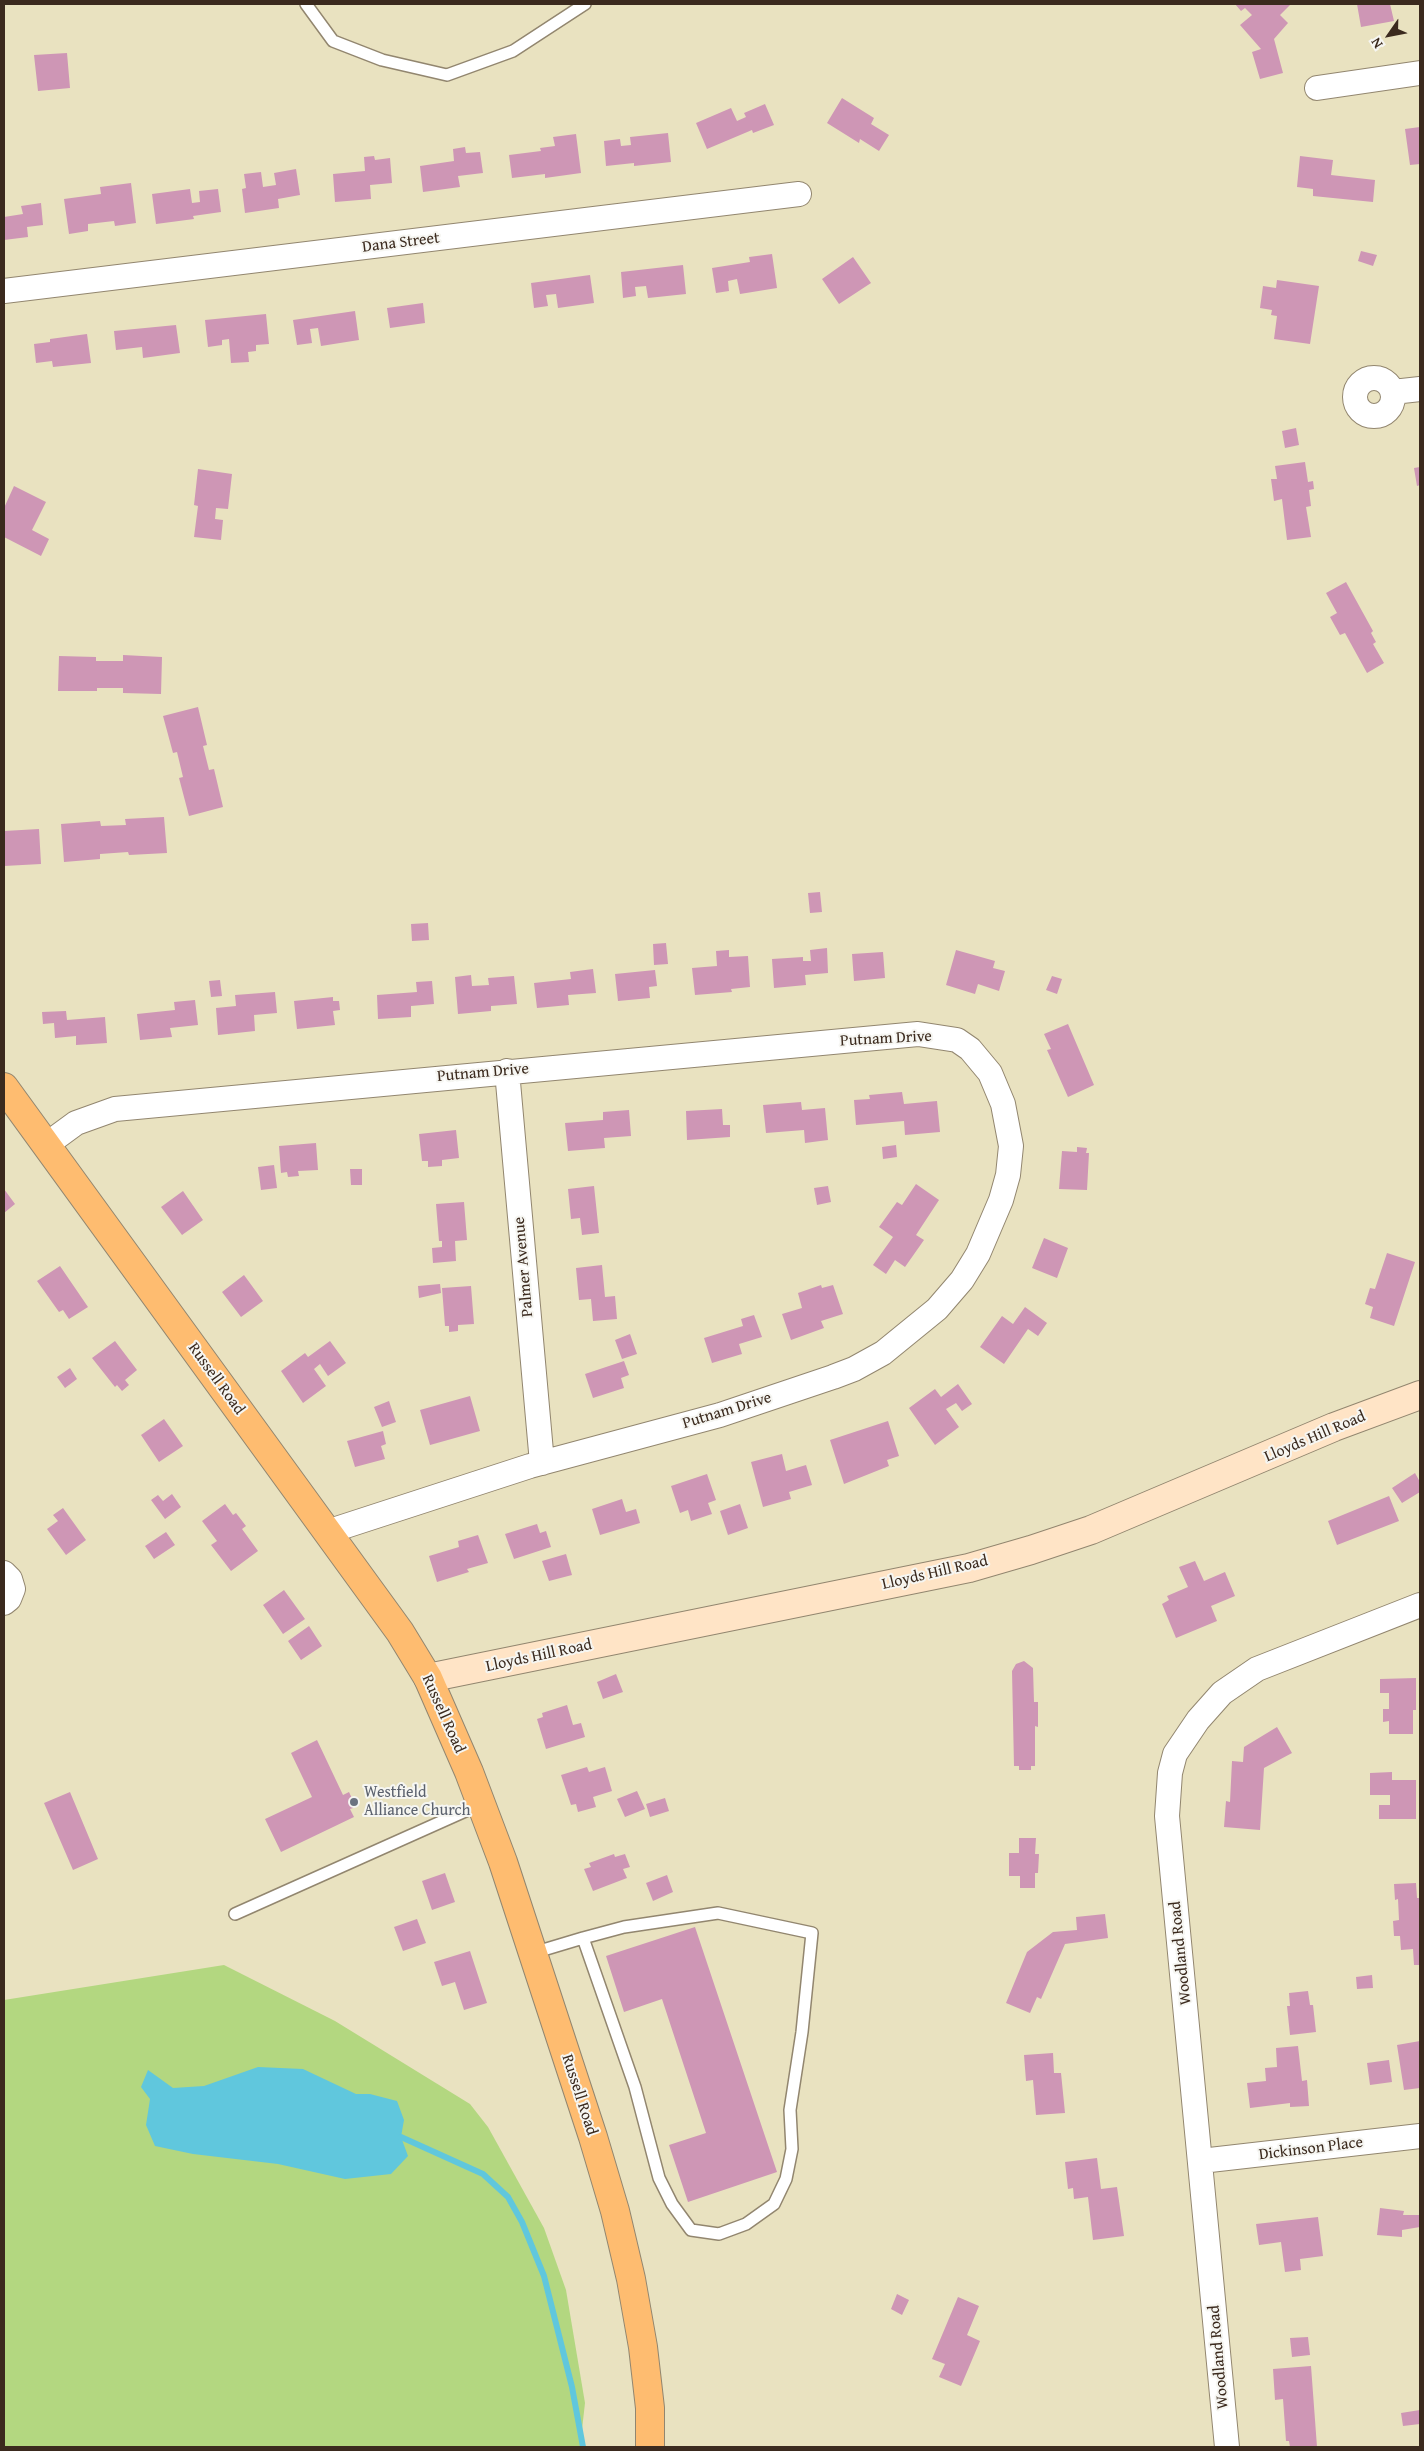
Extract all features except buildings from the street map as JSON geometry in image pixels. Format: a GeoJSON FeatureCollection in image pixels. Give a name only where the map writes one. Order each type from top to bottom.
{"type":"FeatureCollection","features":[{"type":"Feature","properties":{"kind":"main road","name":"Russell Road"},"geometry":{"type":"LineString","coordinates":[[7,1098],[46,1145],[400,1632],[428,1678],[481,1804],[533,1953],[615,2210],[631,2279],[643,2347],[650,2408],[650,2447]]}},
{"type":"Feature","properties":{"kind":"main road","name":"Lloyds Hill Road"},"geometry":{"type":"LineString","coordinates":[[428,1678],[969,1568],[1091,1530],[1334,1427],[1420,1395]]}},
{"type":"Feature","properties":{"kind":"street"},"geometry":{"type":"LineString","coordinates":[[1317,88],[1420,73]]}},
{"type":"Feature","properties":{"kind":"street","name":"Dana Street"},"geometry":{"type":"LineString","coordinates":[[4,291],[798,194]]}},
{"type":"Feature","properties":{"kind":"street"},"geometry":{"type":"LineString","coordinates":[[1393,392],[1420,389]]}},
{"type":"Feature","properties":{"kind":"street","name":"Putnam Drive"},"geometry":{"type":"LineString","coordinates":[[46,1145],[76,1124],[115,1109],[908,1035],[944,1037],[957,1040],[970,1049],[990,1073],[1003,1104],[1011,1146],[1008,1175],[1000,1200],[972,1266],[937,1309],[883,1354],[833,1377],[720,1415],[542,1463],[327,1532]]}},
{"type":"Feature","properties":{"kind":"street","name":"Palmer Avenue"},"geometry":{"type":"LineString","coordinates":[[507,1071],[542,1463]]}},
{"type":"Feature","properties":{"kind":"street"},"geometry":{"type":"LineString","coordinates":[[4,1573],[10,1579],[13,1589],[8,1599],[4,1602]]}},
{"type":"Feature","properties":{"kind":"street","name":"Woodland Road"},"geometry":{"type":"LineString","coordinates":[[1227,2447],[1167,1816],[1175,1754],[1198,1720],[1222,1693],[1257,1669],[1420,1605]]}},
{"type":"Feature","properties":{"kind":"street","name":"Dickinson Place"},"geometry":{"type":"LineString","coordinates":[[1201,2161],[1420,2136]]}},
{"type":"Feature","properties":{"kind":"lane"},"geometry":{"type":"LineString","coordinates":[[306,4],[333,41],[382,60],[448,75],[513,51],[585,4]]}},
{"type":"Feature","properties":{"kind":"lane"},"geometry":{"type":"LineString","coordinates":[[235,1914],[481,1804]]}},
{"type":"Feature","properties":{"kind":"lane"},"geometry":{"type":"LineString","coordinates":[[533,1953],[583,1938],[624,1927],[718,1913],[812,1933],[802,2032],[790,2110],[792,2149],[786,2179],[774,2204],[746,2224],[719,2234],[691,2230],[672,2204],[659,2178],[635,2087],[583,1938]]}},
{"type":"Feature","properties":{"kind":"green space"},"geometry":{"type":"Polygon","coordinates":[[[224,1965],[335,2021],[470,2104],[488,2127],[544,2228],[566,2290],[585,2403],[580,2447],[4,2447],[4,2000],[224,1965]]]}},
{"type":"Feature","properties":{"kind":"water"},"geometry":{"type":"Polygon","coordinates":[[[258,2067],[303,2069],[356,2094],[370,2094],[397,2101],[404,2120],[401,2137],[408,2156],[391,2174],[345,2179],[278,2164],[193,2154],[155,2146],[146,2125],[150,2099],[141,2087],[148,2070],[173,2088],[204,2086],[258,2067]]]}},
{"type":"Feature","properties":{"kind":"waterway"},"geometry":{"type":"LineString","coordinates":[[401,2137],[483,2174],[508,2197],[522,2222],[544,2276],[572,2387],[583,2447]]}},
{"type":"Feature","properties":{"kind":"place","name":"Westfield Alliance Church"},"geometry":{"type":"Point","coordinates":[354,1802]}}]}
